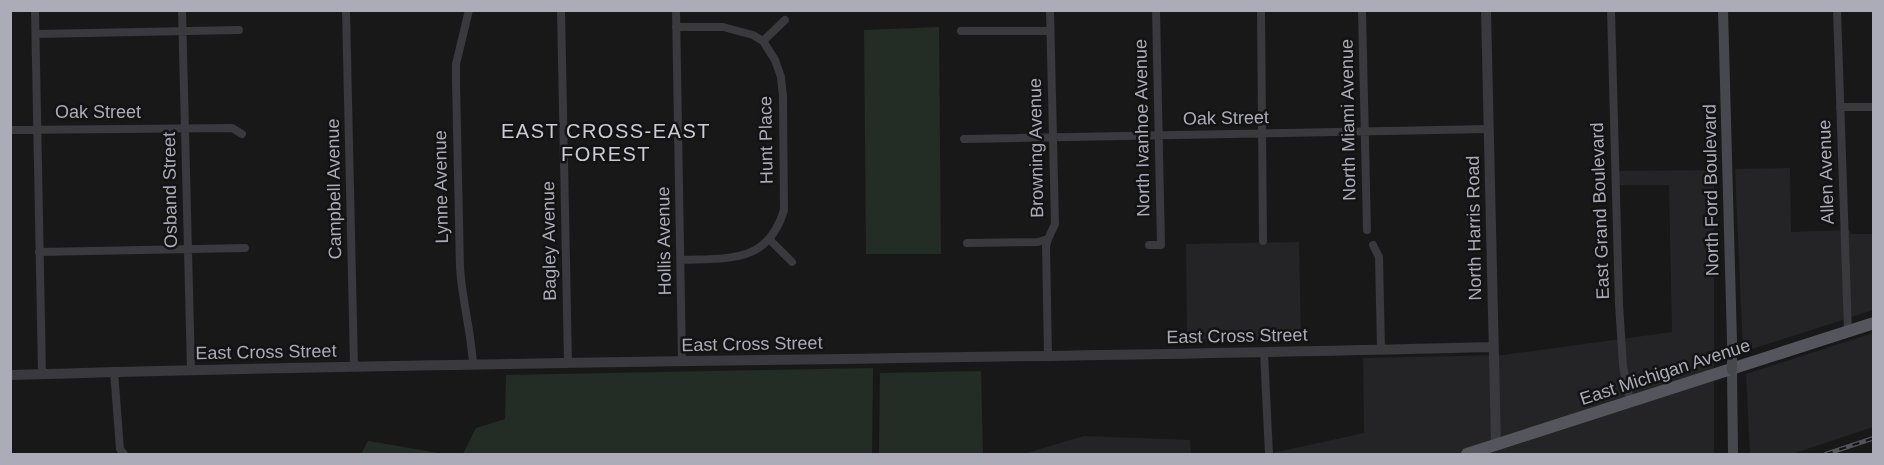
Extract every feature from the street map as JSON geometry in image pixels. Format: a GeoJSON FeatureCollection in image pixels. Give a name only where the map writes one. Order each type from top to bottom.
{"type":"FeatureCollection","features":[{"type":"Feature","properties":{"kind":"main road","name":"North Ford Boulevard"},"geometry":{"type":"LineString","coordinates":[[1723,10],[1733,454]]}},
{"type":"Feature","properties":{"kind":"main road","name":"East Michigan Avenue"},"geometry":{"type":"LineString","coordinates":[[1467,454],[1496,449],[1630,402],[1874,323]]}},
{"type":"Feature","properties":{"kind":"street"},"geometry":{"type":"LineString","coordinates":[[35,10],[42,374]]}},
{"type":"Feature","properties":{"kind":"street","name":"Osband Street"},"geometry":{"type":"LineString","coordinates":[[182,10],[191,369]]}},
{"type":"Feature","properties":{"kind":"street","name":"Campbell Avenue"},"geometry":{"type":"LineString","coordinates":[[346,10],[354,366]]}},
{"type":"Feature","properties":{"kind":"street","name":"Lynne Avenue"},"geometry":{"type":"LineString","coordinates":[[469,10],[456,64],[456,83],[461,287],[471,338],[472,364]]}},
{"type":"Feature","properties":{"kind":"street","name":"Bagley Avenue"},"geometry":{"type":"LineString","coordinates":[[561,10],[568,362]]}},
{"type":"Feature","properties":{"kind":"street","name":"Hollis Avenue"},"geometry":{"type":"LineString","coordinates":[[676,10],[682,362]]}},
{"type":"Feature","properties":{"kind":"street","name":"Browning Avenue"},"geometry":{"type":"LineString","coordinates":[[1048,355],[1048,239],[1055,224],[1050,10]]}},
{"type":"Feature","properties":{"kind":"street","name":"North Ivanhoe Avenue"},"geometry":{"type":"LineString","coordinates":[[1149,245],[1165,245],[1156,10]]}},
{"type":"Feature","properties":{"kind":"street"},"geometry":{"type":"LineString","coordinates":[[1261,10],[1263,241]]}},
{"type":"Feature","properties":{"kind":"street","name":"North Miami Avenue"},"geometry":{"type":"LineString","coordinates":[[1362,10],[1367,230]]}},
{"type":"Feature","properties":{"kind":"street","name":"North Harris Road"},"geometry":{"type":"LineString","coordinates":[[1486,10],[1496,449]]}},
{"type":"Feature","properties":{"kind":"street","name":"East Grand Boulevard"},"geometry":{"type":"LineString","coordinates":[[1605,10],[1611,15],[1619,313],[1623,366],[1630,402]]}},
{"type":"Feature","properties":{"kind":"street","name":"Allen Avenue"},"geometry":{"type":"LineString","coordinates":[[1837,10],[1848,331]]}},
{"type":"Feature","properties":{"kind":"street"},"geometry":{"type":"LineString","coordinates":[[676,27],[723,27],[753,35],[763,41],[785,20]]}},
{"type":"Feature","properties":{"kind":"street"},"geometry":{"type":"LineString","coordinates":[[36,34],[239,30]]}},
{"type":"Feature","properties":{"kind":"street"},"geometry":{"type":"LineString","coordinates":[[961,31],[1050,31]]}},
{"type":"Feature","properties":{"kind":"street","name":"Hunt Place"},"geometry":{"type":"LineString","coordinates":[[763,41],[775,60],[781,77],[783,97],[784,210],[781,221],[770,240]]}},
{"type":"Feature","properties":{"kind":"street"},"geometry":{"type":"LineString","coordinates":[[1840,107],[1874,107]]}},
{"type":"Feature","properties":{"kind":"street","name":"Oak Street"},"geometry":{"type":"LineString","coordinates":[[10,130],[232,128],[242,134]]}},
{"type":"Feature","properties":{"kind":"street","name":"Oak Street"},"geometry":{"type":"LineString","coordinates":[[964,139],[1489,129]]}},
{"type":"Feature","properties":{"kind":"street"},"geometry":{"type":"LineString","coordinates":[[967,243],[1038,242],[1048,239]]}},
{"type":"Feature","properties":{"kind":"street"},"geometry":{"type":"LineString","coordinates":[[681,260],[738,257],[750,253],[770,240],[792,262]]}},
{"type":"Feature","properties":{"kind":"street"},"geometry":{"type":"LineString","coordinates":[[1373,245],[1379,257],[1381,349]]}},
{"type":"Feature","properties":{"kind":"street"},"geometry":{"type":"LineString","coordinates":[[39,252],[244,248]]}},
{"type":"Feature","properties":{"kind":"street","name":"East Cross Street"},"geometry":{"type":"LineString","coordinates":[[10,375],[191,369],[1264,353],[1493,347]]}},
{"type":"Feature","properties":{"kind":"street"},"geometry":{"type":"LineString","coordinates":[[1264,353],[1269,454]]}},
{"type":"Feature","properties":{"kind":"street"},"geometry":{"type":"LineString","coordinates":[[114,371],[120,449],[124,454]]}},
{"type":"Feature","properties":{"kind":"shaded area"},"geometry":{"type":"Polygon","coordinates":[[[939,27],[941,254],[866,254],[864,30],[939,27]]]}},
{"type":"Feature","properties":{"kind":"shaded area"},"geometry":{"type":"Polygon","coordinates":[[[1790,168],[1791,232],[1850,230],[1850,234],[1873,234],[1873,310],[1743,352],[1735,169],[1790,168]]]}},
{"type":"Feature","properties":{"kind":"shaded area"},"geometry":{"type":"Polygon","coordinates":[[[1714,170],[1714,454],[1268,454],[1364,433],[1363,358],[1503,355],[1672,332],[1669,185],[1619,185],[1619,171],[1714,170]]]}},
{"type":"Feature","properties":{"kind":"shaded area"},"geometry":{"type":"Polygon","coordinates":[[[1299,242],[1301,339],[1187,342],[1186,244],[1299,242]]]}},
{"type":"Feature","properties":{"kind":"shaded area"},"geometry":{"type":"Polygon","coordinates":[[[1873,333],[1873,427],[1792,454],[1750,454],[1746,374],[1873,333]]]}},
{"type":"Feature","properties":{"kind":"shaded area"},"geometry":{"type":"Polygon","coordinates":[[[873,368],[872,454],[463,454],[476,428],[505,419],[506,375],[873,368]]]}},
{"type":"Feature","properties":{"kind":"shaded area"},"geometry":{"type":"Polygon","coordinates":[[[981,371],[983,454],[879,454],[880,373],[981,371]]]}},
{"type":"Feature","properties":{"kind":"shaded area"},"geometry":{"type":"Polygon","coordinates":[[[1084,436],[1190,440],[1191,454],[1023,454],[1084,436]]]}},
{"type":"Feature","properties":{"kind":"shaded area"},"geometry":{"type":"Polygon","coordinates":[[[369,441],[444,454],[361,454],[369,441]]]}},
{"type":"Feature","properties":{"kind":"railway"},"geometry":{"type":"LineString","coordinates":[[1826,454],[1874,438]]}},
{"type":"Feature","properties":{"kind":"district","name":"EAST CROSS-EAST FOREST"},"geometry":{"type":"Point","coordinates":[606,142]}}]}
